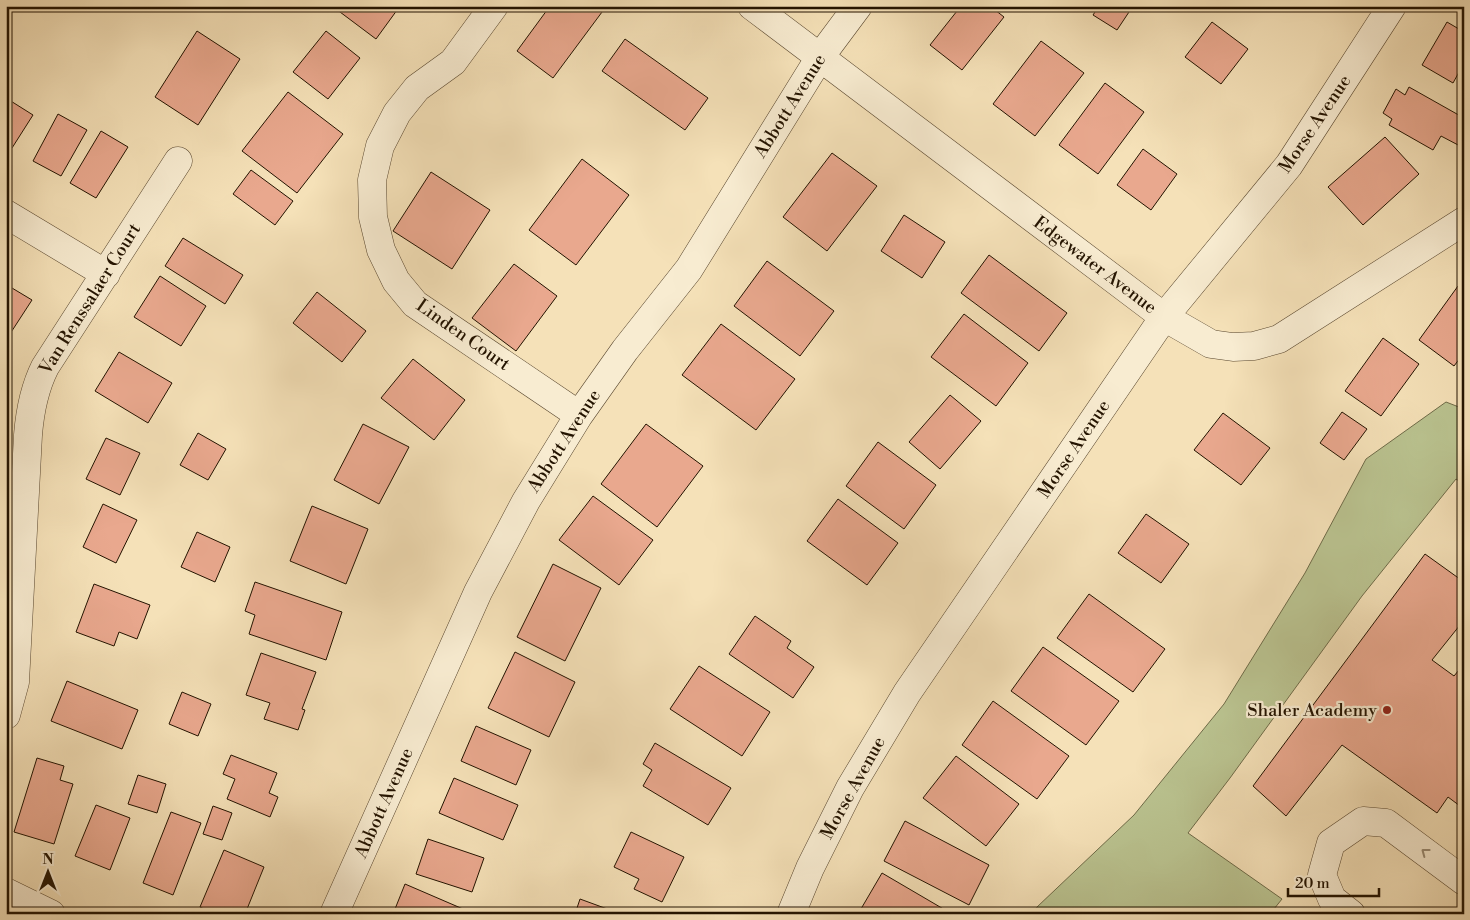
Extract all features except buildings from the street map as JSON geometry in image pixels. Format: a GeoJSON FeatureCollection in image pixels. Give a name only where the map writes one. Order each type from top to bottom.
{"type":"FeatureCollection","features":[{"type":"Feature","properties":{"kind":"street","name":"Linden Court"},"geometry":{"type":"LineString","coordinates":[[494,6],[453,62],[417,88],[397,113],[380,146],[372,180],[373,217],[381,250],[396,281],[415,304],[579,415]]}},
{"type":"Feature","properties":{"kind":"street","name":"Edgewater Avenue"},"geometry":{"type":"LineString","coordinates":[[752,6],[1164,318],[1211,344],[1233,347],[1254,346],[1279,339],[1464,221]]}},
{"type":"Feature","properties":{"kind":"street","name":"Abbott Avenue"},"geometry":{"type":"LineString","coordinates":[[334,914],[478,592],[526,501],[579,415],[625,350],[689,269],[820,57],[858,6]]}},
{"type":"Feature","properties":{"kind":"street","name":"Morse Avenue"},"geometry":{"type":"LineString","coordinates":[[791,914],[810,868],[850,788],[908,693],[1164,318],[1289,165],[1392,6]]}},
{"type":"Feature","properties":{"kind":"street","name":"Van Renssalaer Court"},"geometry":{"type":"LineString","coordinates":[[6,715],[14,690],[17,664],[27,444],[34,392],[45,367],[178,161]]}},
{"type":"Feature","properties":{"kind":"street"},"geometry":{"type":"LineString","coordinates":[[6,214],[106,274]]}},
{"type":"Feature","properties":{"kind":"street"},"geometry":{"type":"LineString","coordinates":[[1352,914],[1332,899],[1322,875],[1331,843],[1363,821],[1386,823],[1464,881]]}},
{"type":"Feature","properties":{"kind":"street"},"geometry":{"type":"LineString","coordinates":[[6,892],[51,914]]}},
{"type":"Feature","properties":{"kind":"green space"},"geometry":{"type":"Polygon","coordinates":[[[1446,402],[1464,409],[1464,484],[1456,479],[1362,596],[1188,833],[1282,899],[1270,914],[1033,914],[1037,907],[1134,815],[1224,704],[1305,573],[1366,459],[1446,402]]]}},
{"type":"Feature","properties":{"kind":"place","name":"Shaler Academy"},"geometry":{"type":"Point","coordinates":[1387,710]}}]}
